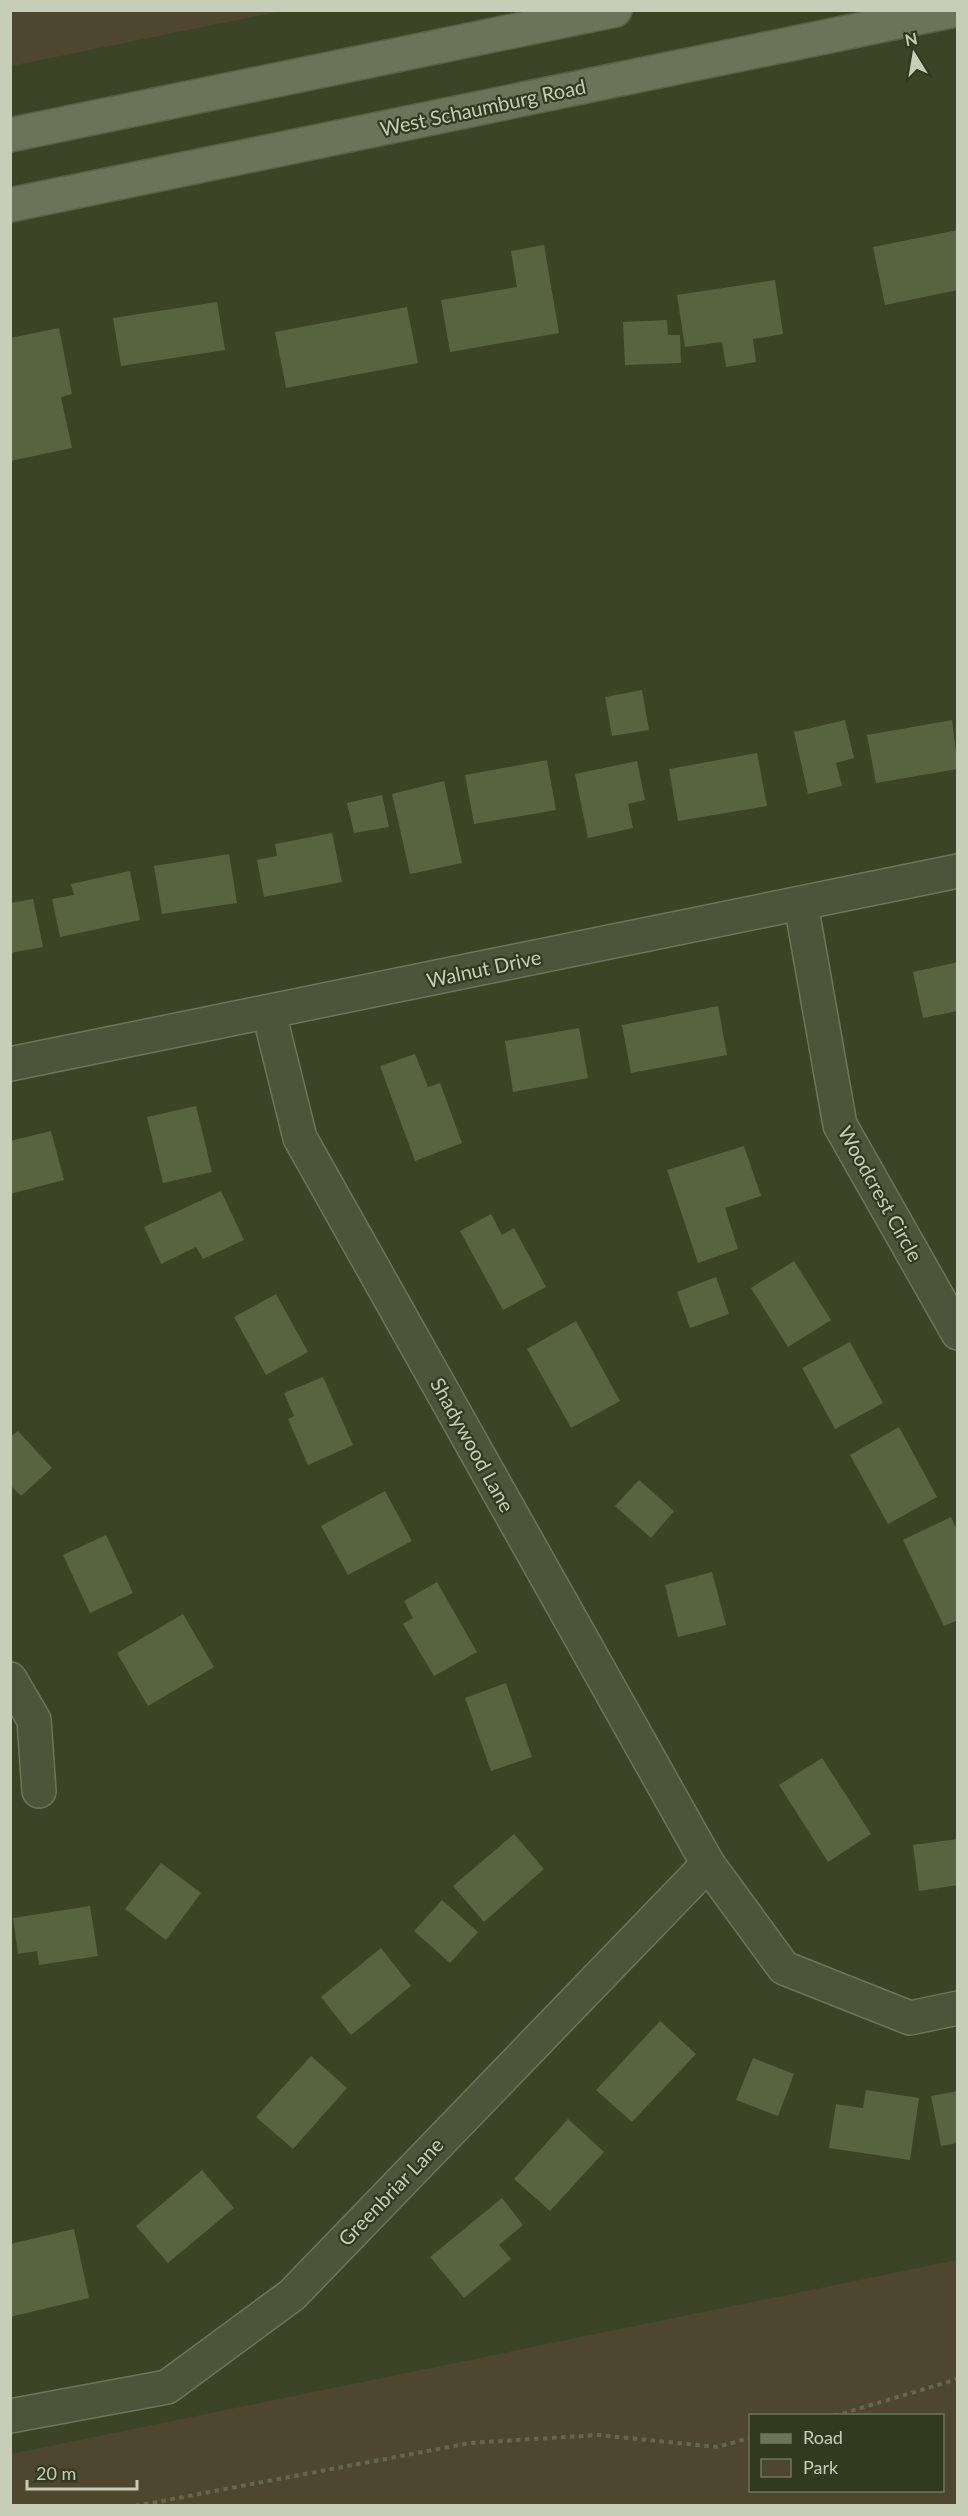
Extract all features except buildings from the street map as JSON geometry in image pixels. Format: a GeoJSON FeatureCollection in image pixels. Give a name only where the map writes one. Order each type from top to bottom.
{"type":"FeatureCollection","features":[{"type":"Feature","properties":{"kind":"main road"},"geometry":{"type":"LineString","coordinates":[[10,135],[615,10]]}},
{"type":"Feature","properties":{"kind":"main road","name":"West Schaumburg Road"},"geometry":{"type":"LineString","coordinates":[[10,205],[955,10]]}},
{"type":"Feature","properties":{"kind":"street","name":"Walnut Drive"},"geometry":{"type":"LineString","coordinates":[[10,1064],[957,871]]}},
{"type":"Feature","properties":{"kind":"street","name":"Woodcrest Circle"},"geometry":{"type":"LineString","coordinates":[[801,904],[840,1125],[957,1334]]}},
{"type":"Feature","properties":{"kind":"street","name":"Shadywood Lane"},"geometry":{"type":"LineString","coordinates":[[269,1013],[300,1138],[708,1864]]}},
{"type":"Feature","properties":{"kind":"street"},"geometry":{"type":"LineString","coordinates":[[10,1679],[34,1720],[39,1791]]}},
{"type":"Feature","properties":{"kind":"street"},"geometry":{"type":"LineString","coordinates":[[708,1864],[784,1968],[910,2018],[957,2008]]}},
{"type":"Feature","properties":{"kind":"street","name":"Greenbriar Lane"},"geometry":{"type":"LineString","coordinates":[[10,2416],[167,2387],[292,2295],[708,1864]]}},
{"type":"Feature","properties":{"kind":"path"},"geometry":{"type":"LineString","coordinates":[[837,2414],[957,2379]]}},
{"type":"Feature","properties":{"kind":"path"},"geometry":{"type":"LineString","coordinates":[[135,2505],[470,2443],[598,2435],[717,2447],[749,2438]]}},
{"type":"Feature","properties":{"kind":"green space"},"geometry":{"type":"Polygon","coordinates":[[[11,10],[282,10],[282,11],[11,66],[11,10]]]}},
{"type":"Feature","properties":{"kind":"green space"},"geometry":{"type":"Polygon","coordinates":[[[957,2260],[957,2505],[11,2505],[11,2454],[957,2260]]]}}]}
